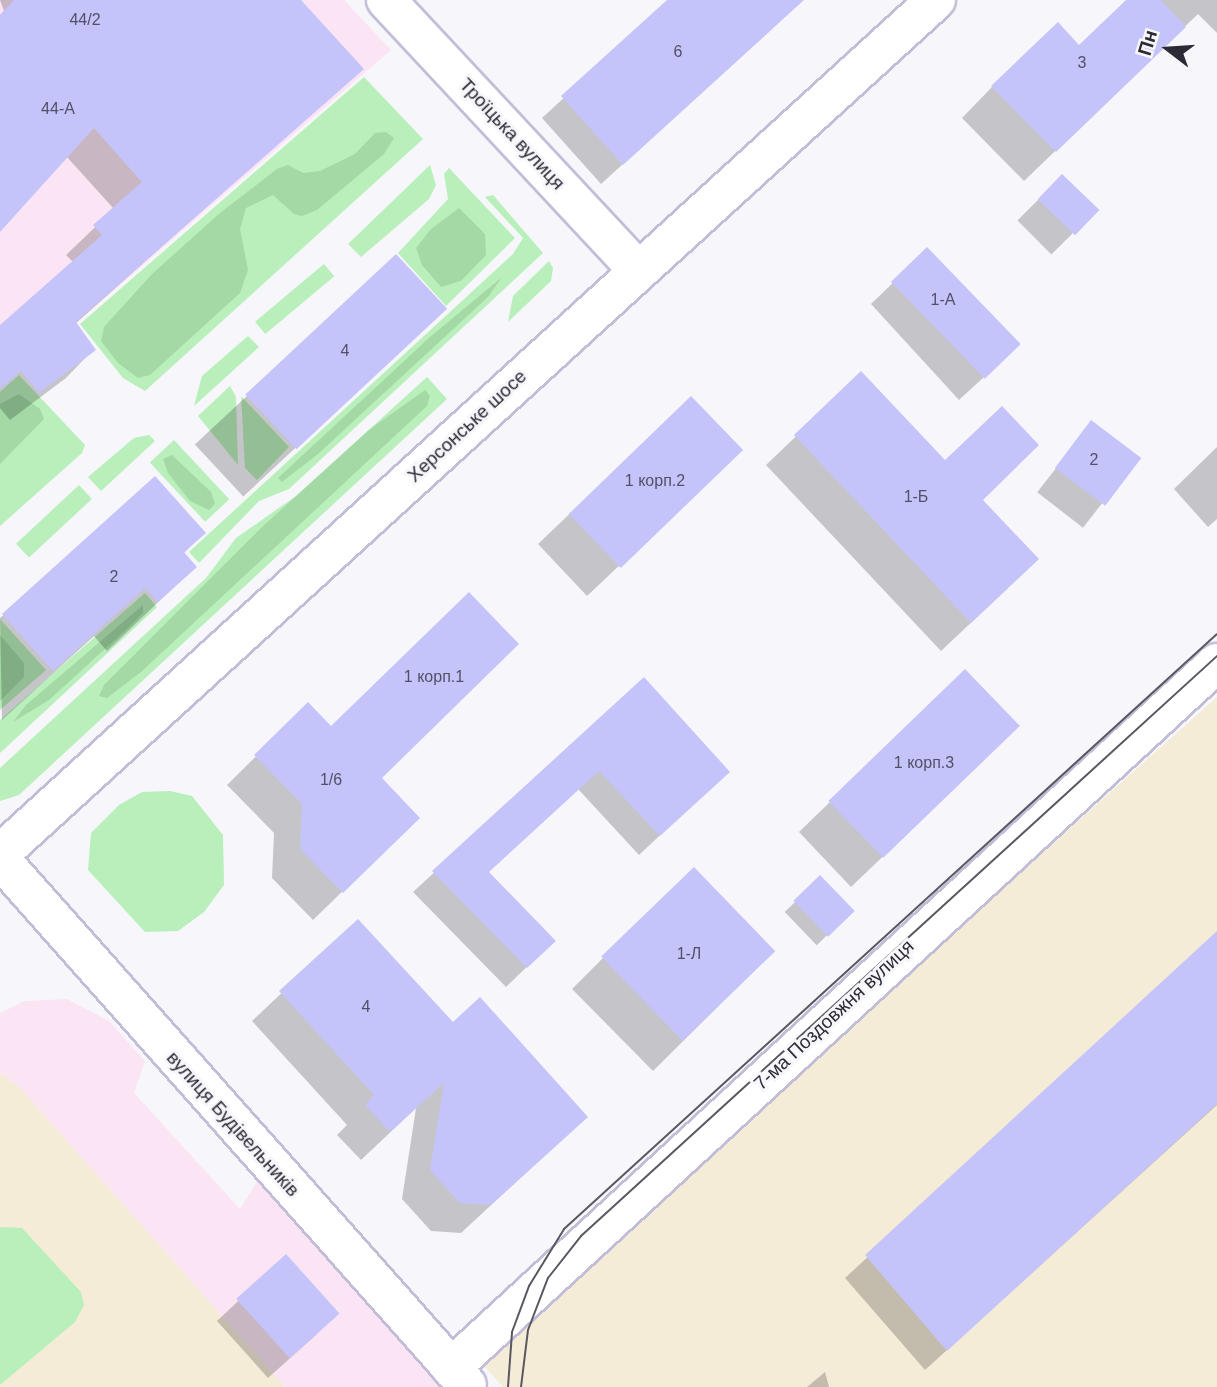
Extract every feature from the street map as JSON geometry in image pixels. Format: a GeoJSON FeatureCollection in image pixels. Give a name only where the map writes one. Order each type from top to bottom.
{"type":"FeatureCollection","features":[{"type":"Feature","properties":{"kind":"street","name":"Троїцька вулиця"},"geometry":{"type":"LineString","coordinates":[[386,0],[637,269]]}},
{"type":"Feature","properties":{"kind":"street","name":"Херсонське шосе"},"geometry":{"type":"LineString","coordinates":[[0,856],[637,269],[936,0]]}},
{"type":"Feature","properties":{"kind":"street","name":"7-ма Поздовжня вулиця"},"geometry":{"type":"LineString","coordinates":[[460,1377],[1217,663]]}},
{"type":"Feature","properties":{"kind":"street","name":"вулиця Будівельників"},"geometry":{"type":"LineString","coordinates":[[0,856],[460,1377]]}},
{"type":"Feature","properties":{"kind":"shaded area"},"geometry":{"type":"Polygon","coordinates":[[[0,0],[344,0],[391,50],[0,389],[0,0]]]}},
{"type":"Feature","properties":{"kind":"shaded area"},"geometry":{"type":"Polygon","coordinates":[[[1217,697],[1217,1387],[503,1387],[477,1358],[1217,697]]]}},
{"type":"Feature","properties":{"kind":"shaded area"},"geometry":{"type":"Polygon","coordinates":[[[67,999],[109,1021],[145,1061],[134,1093],[240,1209],[258,1180],[446,1387],[285,1387],[19,1087],[0,1073],[0,1013],[25,1001],[67,999]]]}},
{"type":"Feature","properties":{"kind":"shaded area"},"geometry":{"type":"Polygon","coordinates":[[[0,1073],[19,1087],[285,1387],[0,1387],[0,1073]]]}},
{"type":"Feature","properties":{"kind":"green space"},"geometry":{"type":"Polygon","coordinates":[[[364,77],[423,139],[145,391],[123,378],[80,324],[364,77]]]}},
{"type":"Feature","properties":{"kind":"green space"},"geometry":{"type":"Polygon","coordinates":[[[386,132],[394,138],[384,154],[317,210],[302,216],[294,214],[273,195],[246,208],[240,229],[248,270],[240,293],[150,375],[138,378],[118,363],[101,341],[104,327],[152,274],[220,213],[277,169],[288,165],[303,173],[320,171],[355,154],[375,133],[386,132]]]}},
{"type":"Feature","properties":{"kind":"green space"},"geometry":{"type":"Polygon","coordinates":[[[430,165],[436,185],[429,199],[361,257],[348,244],[430,165]]]}},
{"type":"Feature","properties":{"kind":"green space"},"geometry":{"type":"Polygon","coordinates":[[[449,168],[515,238],[446,306],[398,253],[448,199],[444,174],[449,168]]]}},
{"type":"Feature","properties":{"kind":"green space"},"geometry":{"type":"Polygon","coordinates":[[[493,195],[543,253],[289,489],[259,501],[199,563],[189,552],[513,254],[523,238],[485,197],[493,195]]]}},
{"type":"Feature","properties":{"kind":"green space"},"geometry":{"type":"Polygon","coordinates":[[[459,208],[485,234],[486,255],[461,281],[441,287],[422,265],[416,248],[431,229],[459,208]]]}},
{"type":"Feature","properties":{"kind":"green space"},"geometry":{"type":"Polygon","coordinates":[[[549,261],[553,268],[551,281],[508,322],[513,296],[549,261]]]}},
{"type":"Feature","properties":{"kind":"green space"},"geometry":{"type":"Polygon","coordinates":[[[324,264],[334,276],[265,334],[255,322],[324,264]]]}},
{"type":"Feature","properties":{"kind":"green space"},"geometry":{"type":"Polygon","coordinates":[[[501,278],[489,296],[318,454],[282,482],[278,478],[430,337],[501,278]]]}},
{"type":"Feature","properties":{"kind":"green space"},"geometry":{"type":"Polygon","coordinates":[[[248,336],[259,347],[194,406],[202,376],[248,336]]]}},
{"type":"Feature","properties":{"kind":"green space"},"geometry":{"type":"Polygon","coordinates":[[[19,375],[85,445],[82,453],[0,526],[0,392],[19,375]]]}},
{"type":"Feature","properties":{"kind":"green space"},"geometry":{"type":"Polygon","coordinates":[[[427,377],[447,399],[19,795],[0,801],[0,768],[206,578],[236,538],[296,496],[427,377]]]}},
{"type":"Feature","properties":{"kind":"green space"},"geometry":{"type":"Polygon","coordinates":[[[230,386],[236,397],[238,465],[198,416],[230,386]]]}},
{"type":"Feature","properties":{"kind":"green space"},"geometry":{"type":"Polygon","coordinates":[[[425,390],[430,396],[427,406],[141,672],[107,698],[99,696],[104,685],[261,528],[369,430],[425,390]]]}},
{"type":"Feature","properties":{"kind":"green space"},"geometry":{"type":"Polygon","coordinates":[[[19,394],[40,409],[44,419],[0,464],[0,404],[19,394]]]}},
{"type":"Feature","properties":{"kind":"green space"},"geometry":{"type":"Polygon","coordinates":[[[241,396],[289,447],[257,480],[245,468],[241,396]]]}},
{"type":"Feature","properties":{"kind":"green space"},"geometry":{"type":"Polygon","coordinates":[[[149,435],[155,441],[101,491],[88,477],[134,438],[149,435]]]}},
{"type":"Feature","properties":{"kind":"green space"},"geometry":{"type":"Polygon","coordinates":[[[174,440],[229,499],[205,522],[150,463],[174,440]]]}},
{"type":"Feature","properties":{"kind":"green space"},"geometry":{"type":"Polygon","coordinates":[[[172,455],[211,492],[215,504],[209,510],[190,501],[168,473],[163,459],[172,455]]]}},
{"type":"Feature","properties":{"kind":"green space"},"geometry":{"type":"Polygon","coordinates":[[[79,485],[92,499],[29,558],[16,544],[79,485]]]}},
{"type":"Feature","properties":{"kind":"green space"},"geometry":{"type":"Polygon","coordinates":[[[145,593],[157,607],[0,753],[0,720],[145,593]]]}},
{"type":"Feature","properties":{"kind":"green space"},"geometry":{"type":"Polygon","coordinates":[[[143,605],[143,613],[49,700],[13,722],[26,705],[143,605]]]}},
{"type":"Feature","properties":{"kind":"green space"},"geometry":{"type":"Polygon","coordinates":[[[0,619],[46,670],[0,710],[0,619]]]}},
{"type":"Feature","properties":{"kind":"green space"},"geometry":{"type":"Polygon","coordinates":[[[0,635],[24,663],[24,677],[0,701],[0,635]]]}},
{"type":"Feature","properties":{"kind":"green space"},"geometry":{"type":"Polygon","coordinates":[[[170,791],[192,796],[223,835],[224,885],[204,912],[178,931],[145,932],[88,870],[91,833],[119,805],[142,792],[170,791]]]}},
{"type":"Feature","properties":{"kind":"green space"},"geometry":{"type":"Polygon","coordinates":[[[0,1227],[22,1228],[81,1292],[84,1305],[75,1322],[0,1385],[0,1227]]]}},
{"type":"Feature","properties":{"kind":"building"},"geometry":{"type":"Polygon","coordinates":[[[14,0],[301,0],[364,69],[76,322],[96,350],[39,393],[21,371],[0,389],[0,325],[102,235],[93,225],[142,182],[94,128],[0,232],[0,15],[14,0]]]}},
{"type":"Feature","properties":{"kind":"building"},"geometry":{"type":"Polygon","coordinates":[[[667,0],[804,0],[623,165],[561,96],[667,0]]]}},
{"type":"Feature","properties":{"kind":"building"},"geometry":{"type":"Polygon","coordinates":[[[1126,0],[1161,0],[1186,27],[1056,152],[991,86],[1058,22],[1079,45],[1126,0]]]}},
{"type":"Feature","properties":{"kind":"building"},"geometry":{"type":"Polygon","coordinates":[[[1062,174],[1099,210],[1075,235],[1038,199],[1062,174]]]}},
{"type":"Feature","properties":{"kind":"building"},"geometry":{"type":"Polygon","coordinates":[[[927,247],[1021,344],[985,379],[891,282],[927,247]]]}},
{"type":"Feature","properties":{"kind":"building"},"geometry":{"type":"Polygon","coordinates":[[[396,254],[447,309],[296,449],[245,394],[396,254]]]}},
{"type":"Feature","properties":{"kind":"building"},"geometry":{"type":"Polygon","coordinates":[[[861,371],[945,460],[1002,406],[1039,445],[983,500],[1039,559],[971,623],[794,435],[861,371]]]}},
{"type":"Feature","properties":{"kind":"building"},"geometry":{"type":"Polygon","coordinates":[[[691,396],[743,450],[621,568],[569,514],[691,396]]]}},
{"type":"Feature","properties":{"kind":"building"},"geometry":{"type":"Polygon","coordinates":[[[1091,420],[1141,458],[1105,506],[1055,468],[1091,420]]]}},
{"type":"Feature","properties":{"kind":"building"},"geometry":{"type":"Polygon","coordinates":[[[155,476],[206,533],[184,552],[197,567],[158,602],[145,588],[53,671],[2,614],[155,476]]]}},
{"type":"Feature","properties":{"kind":"building"},"geometry":{"type":"Polygon","coordinates":[[[469,592],[519,644],[382,778],[420,818],[343,893],[300,849],[302,804],[254,755],[308,702],[331,726],[469,592]]]}},
{"type":"Feature","properties":{"kind":"building"},"geometry":{"type":"Polygon","coordinates":[[[965,669],[1020,726],[883,858],[828,801],[965,669]]]}},
{"type":"Feature","properties":{"kind":"building"},"geometry":{"type":"Polygon","coordinates":[[[644,677],[730,772],[660,836],[599,771],[489,872],[556,941],[527,968],[432,871],[644,677]]]}},
{"type":"Feature","properties":{"kind":"building"},"geometry":{"type":"Polygon","coordinates":[[[694,867],[775,951],[682,1041],[601,957],[694,867]]]}},
{"type":"Feature","properties":{"kind":"building"},"geometry":{"type":"Polygon","coordinates":[[[820,875],[855,911],[828,937],[793,901],[820,875]]]}},
{"type":"Feature","properties":{"kind":"building"},"geometry":{"type":"Polygon","coordinates":[[[358,919],[453,1022],[480,997],[588,1117],[491,1205],[460,1203],[430,1170],[444,1083],[390,1132],[365,1105],[374,1095],[279,991],[358,919]]]}},
{"type":"Feature","properties":{"kind":"building"},"geometry":{"type":"Polygon","coordinates":[[[1217,931],[1217,1104],[947,1351],[865,1255],[1217,931]]]}},
{"type":"Feature","properties":{"kind":"building"},"geometry":{"type":"Polygon","coordinates":[[[286,1254],[340,1313],[290,1358],[236,1299],[286,1254]]]}},
{"type":"Feature","properties":{"kind":"tram line"},"geometry":{"type":"LineString","coordinates":[[508,1387],[512,1332],[529,1286],[564,1229],[1217,634]]}},
{"type":"Feature","properties":{"kind":"tram line"},"geometry":{"type":"LineString","coordinates":[[521,1387],[528,1330],[548,1278],[581,1236],[1217,656]]}}]}
